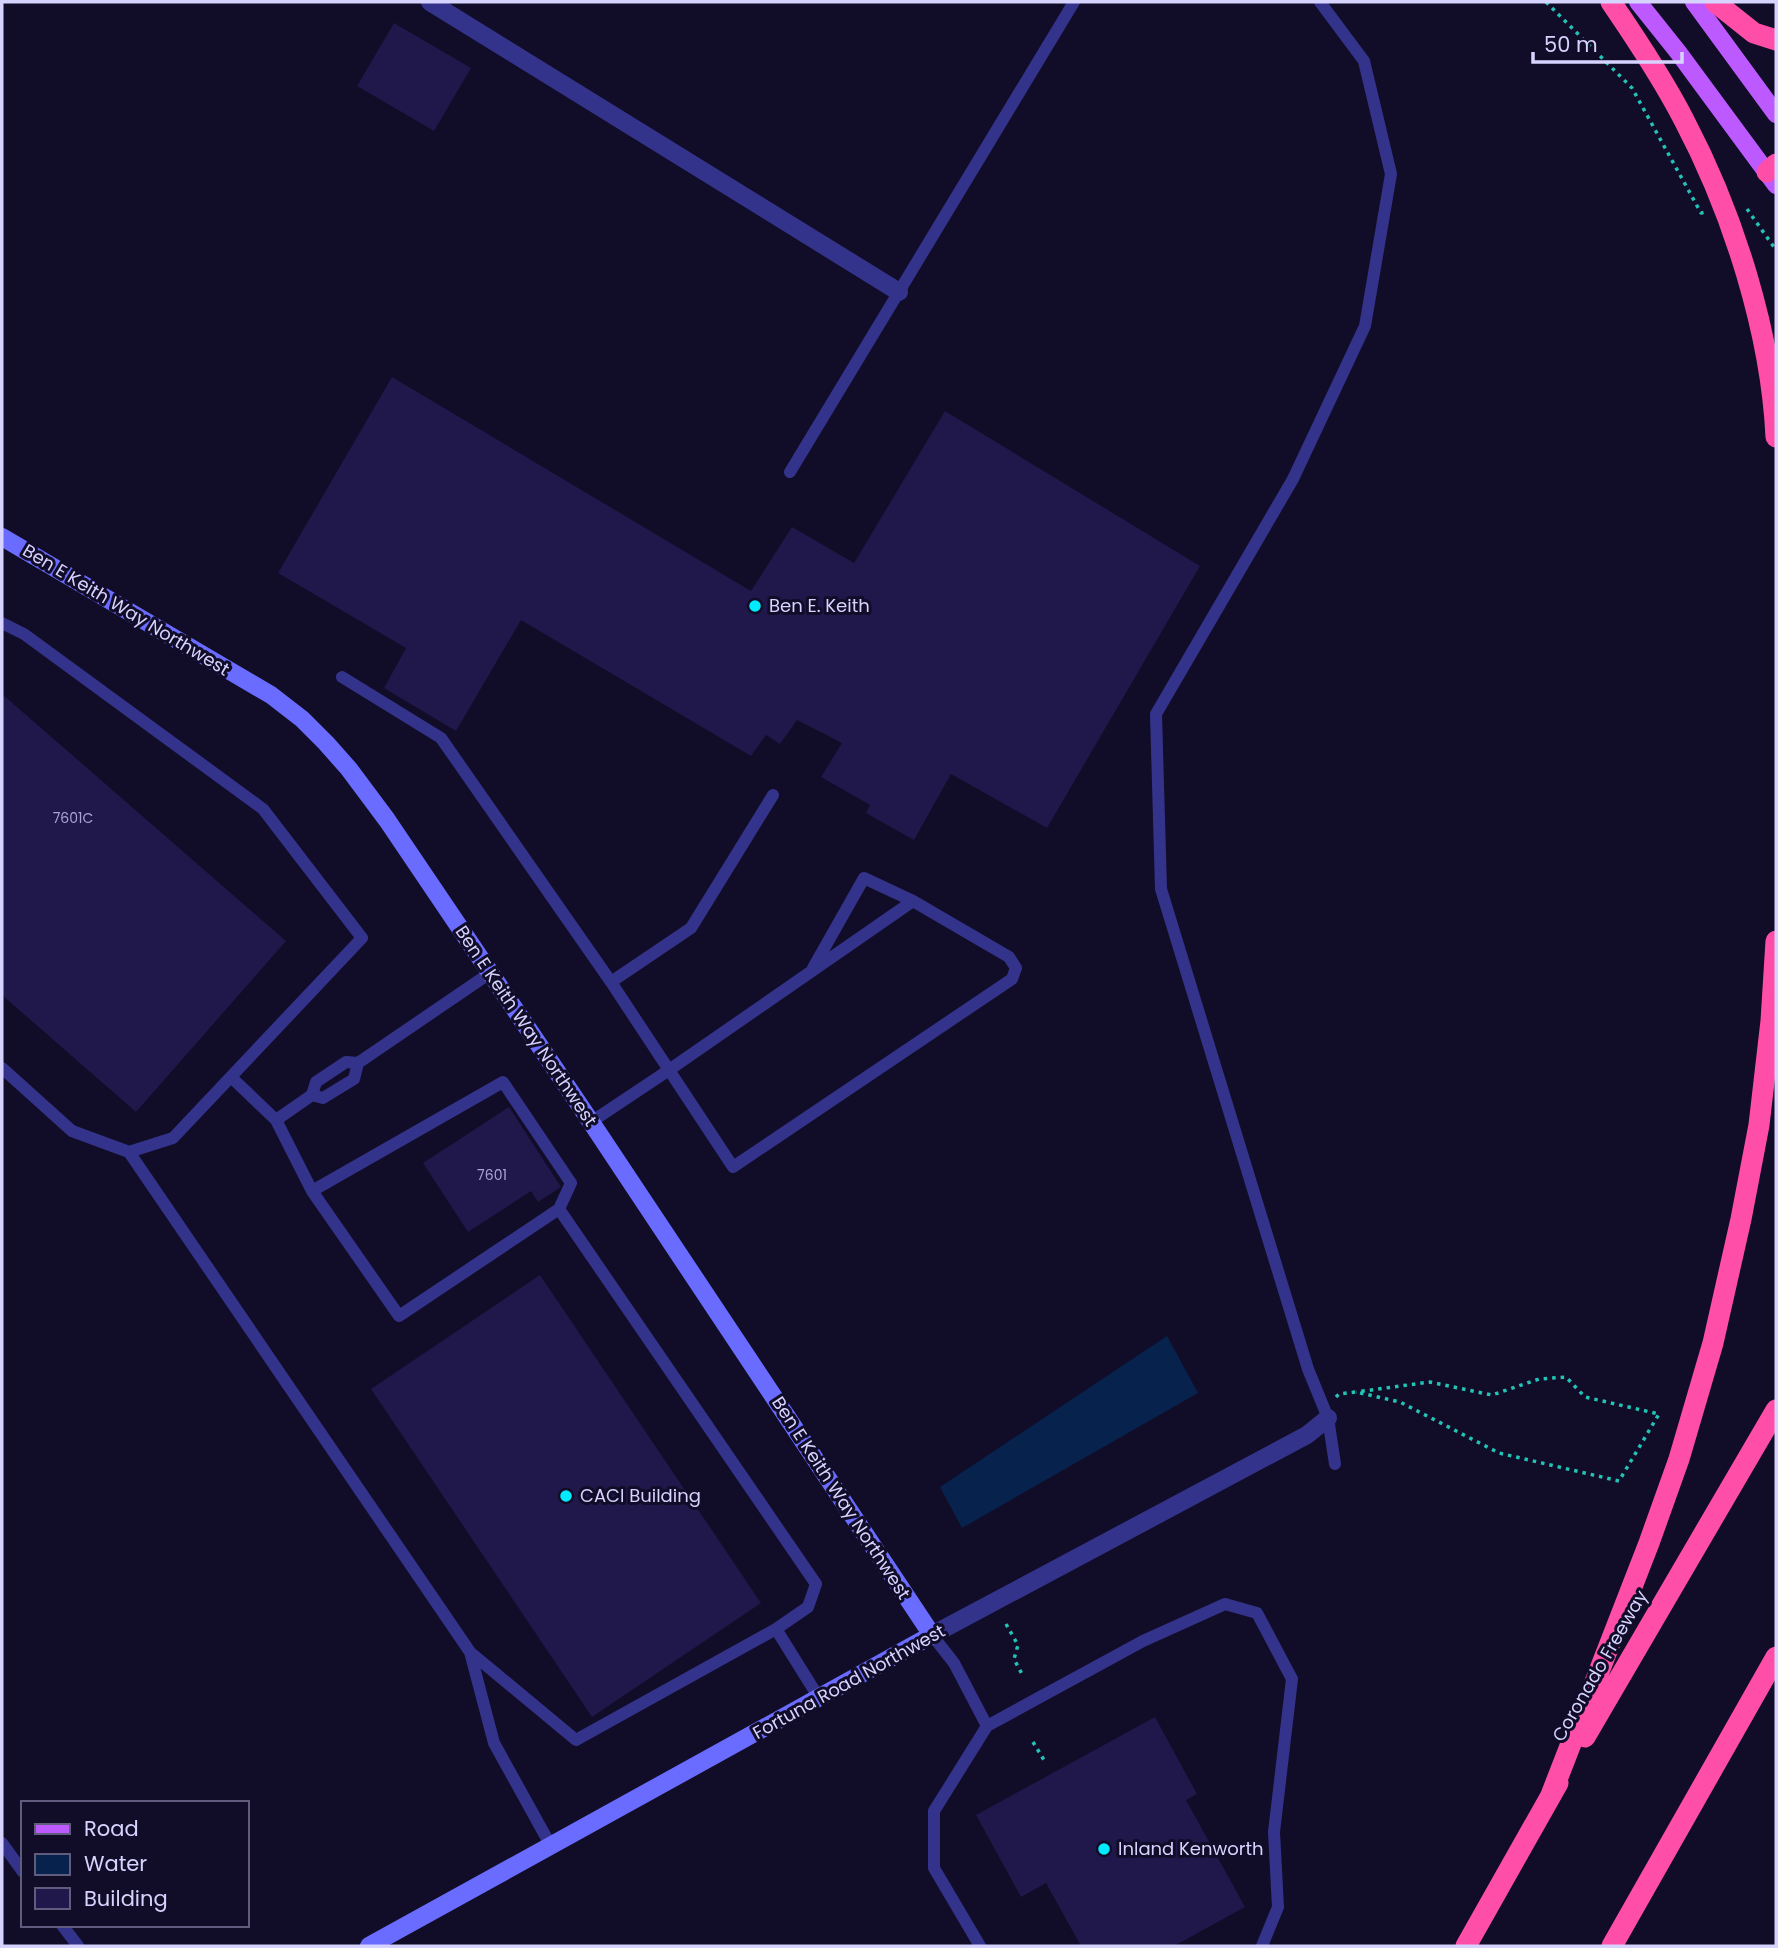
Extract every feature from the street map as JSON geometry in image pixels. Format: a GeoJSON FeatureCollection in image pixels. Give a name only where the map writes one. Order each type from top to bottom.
{"type":"FeatureCollection","features":[{"type":"Feature","properties":{"kind":"highway"},"geometry":{"type":"LineString","coordinates":[[1611,2],[1653,65],[1685,120],[1715,186],[1741,259],[1763,340],[1775,413],[1776,437]]}},
{"type":"Feature","properties":{"kind":"highway"},"geometry":{"type":"LineString","coordinates":[[1715,2],[1754,33],[1776,40]]}},
{"type":"Feature","properties":{"kind":"highway"},"geometry":{"type":"LineString","coordinates":[[1551,1796],[1649,1543],[1679,1459],[1713,1343],[1759,1125],[1771,1021],[1776,941]]}},
{"type":"Feature","properties":{"kind":"highway","name":"Coronado Freeway"},"geometry":{"type":"LineString","coordinates":[[1466,1946],[1776,1410]]}},
{"type":"Feature","properties":{"kind":"highway"},"geometry":{"type":"LineString","coordinates":[[1612,1946],[1776,1657]]}},
{"type":"Feature","properties":{"kind":"main road"},"geometry":{"type":"LineString","coordinates":[[1638,2],[1773,174]]}},
{"type":"Feature","properties":{"kind":"main road"},"geometry":{"type":"LineString","coordinates":[[1694,2],[1776,114]]}},
{"type":"Feature","properties":{"kind":"street"},"geometry":{"type":"LineString","coordinates":[[430,2],[899,292]]}},
{"type":"Feature","properties":{"kind":"street","name":"Ben E Keith Way Northwest"},"geometry":{"type":"LineString","coordinates":[[2,537],[271,695],[302,719],[349,769],[387,820],[591,1122],[932,1636]]}},
{"type":"Feature","properties":{"kind":"street","name":"Fortuna Road Northwest"},"geometry":{"type":"LineString","coordinates":[[369,1946],[932,1636],[1307,1435],[1328,1418]]}},
{"type":"Feature","properties":{"kind":"lane"},"geometry":{"type":"LineString","coordinates":[[790,472],[1074,2]]}},
{"type":"Feature","properties":{"kind":"lane"},"geometry":{"type":"LineString","coordinates":[[1320,2],[1364,61],[1391,173],[1365,326],[1293,479],[1156,714],[1161,889],[1308,1369],[1328,1418],[1335,1464]]}},
{"type":"Feature","properties":{"kind":"lane"},"geometry":{"type":"LineString","coordinates":[[2,623],[24,635],[263,809],[362,938],[173,1138],[130,1152]]}},
{"type":"Feature","properties":{"kind":"lane"},"geometry":{"type":"LineString","coordinates":[[342,677],[441,738],[611,982],[733,1167],[1012,979],[1016,968],[1009,957],[913,901],[864,878],[812,971]]}},
{"type":"Feature","properties":{"kind":"lane"},"geometry":{"type":"LineString","coordinates":[[611,982],[691,928],[773,795]]}},
{"type":"Feature","properties":{"kind":"lane"},"geometry":{"type":"LineString","coordinates":[[591,1122],[913,901]]}},
{"type":"Feature","properties":{"kind":"lane"},"geometry":{"type":"LineString","coordinates":[[276,1120],[312,1095],[316,1082],[346,1062],[358,1063],[490,973]]}},
{"type":"Feature","properties":{"kind":"lane"},"geometry":{"type":"LineString","coordinates":[[2,1068],[72,1131],[130,1152],[470,1652],[576,1740],[776,1629],[808,1606],[816,1584],[559,1209]]}},
{"type":"Feature","properties":{"kind":"lane"},"geometry":{"type":"LineString","coordinates":[[231,1077],[276,1120],[312,1191],[399,1317],[559,1209],[571,1183],[503,1082],[312,1191]]}},
{"type":"Feature","properties":{"kind":"lane"},"geometry":{"type":"LineString","coordinates":[[980,1946],[934,1868],[934,1811],[987,1726],[1143,1641],[1225,1604],[1256,1613],[1292,1679],[1274,1832],[1278,1907],[1262,1946]]}},
{"type":"Feature","properties":{"kind":"lane"},"geometry":{"type":"LineString","coordinates":[[776,1629],[819,1698]]}},
{"type":"Feature","properties":{"kind":"lane"},"geometry":{"type":"LineString","coordinates":[[932,1636],[954,1663],[987,1726]]}},
{"type":"Feature","properties":{"kind":"lane"},"geometry":{"type":"LineString","coordinates":[[470,1652],[494,1743],[551,1846]]}},
{"type":"Feature","properties":{"kind":"lane"},"geometry":{"type":"LineString","coordinates":[[2,1843],[21,1869]]}},
{"type":"Feature","properties":{"kind":"lane"},"geometry":{"type":"LineString","coordinates":[[64,1927],[78,1946]]}},
{"type":"Feature","properties":{"kind":"path"},"geometry":{"type":"LineString","coordinates":[[1546,2],[1632,88],[1701,213],[1711,211]]}},
{"type":"Feature","properties":{"kind":"path"},"geometry":{"type":"LineString","coordinates":[[1742,202],[1776,250]]}},
{"type":"Feature","properties":{"kind":"path"},"geometry":{"type":"LineString","coordinates":[[1328,1418],[1331,1401],[1339,1394],[1430,1382],[1492,1395],[1539,1379],[1566,1377],[1585,1397],[1659,1415],[1619,1481],[1499,1453],[1400,1402],[1356,1392]]}},
{"type":"Feature","properties":{"kind":"path"},"geometry":{"type":"LineString","coordinates":[[1006,1625],[1018,1646],[1014,1659],[1023,1676]]}},
{"type":"Feature","properties":{"kind":"path"},"geometry":{"type":"LineString","coordinates":[[1034,1742],[1044,1760]]}},
{"type":"Feature","properties":{"kind":"water"},"geometry":{"type":"Polygon","coordinates":[[[1167,1336],[1198,1393],[962,1528],[940,1487],[1167,1336]]]}},
{"type":"Feature","properties":{"kind":"building"},"geometry":{"type":"Polygon","coordinates":[[[394,23],[471,68],[434,131],[357,86],[394,23]]]}},
{"type":"Feature","properties":{"kind":"building","name":"Ben E. Keith"},"geometry":{"type":"Polygon","coordinates":[[[392,377],[751,591],[792,527],[854,563],[945,411],[1200,566],[1047,828],[951,774],[914,840],[866,813],[870,805],[821,777],[842,743],[797,720],[780,744],[766,735],[751,756],[521,620],[456,731],[384,688],[406,648],[278,573],[392,377]]]}},
{"type":"Feature","properties":{"kind":"building"},"geometry":{"type":"Polygon","coordinates":[[[2,694],[286,941],[136,1112],[2,995],[2,694]]]}},
{"type":"Feature","properties":{"kind":"building"},"geometry":{"type":"Polygon","coordinates":[[[509,1107],[561,1187],[538,1202],[531,1191],[468,1232],[423,1163],[509,1107]]]}},
{"type":"Feature","properties":{"kind":"building","name":"CACI Building"},"geometry":{"type":"Polygon","coordinates":[[[540,1275],[761,1603],[592,1717],[371,1389],[540,1275]]]}},
{"type":"Feature","properties":{"kind":"building","name":"Inland Kenworth"},"geometry":{"type":"Polygon","coordinates":[[[1155,1717],[1197,1794],[1186,1800],[1245,1907],[1174,1946],[1081,1946],[1046,1883],[1021,1897],[976,1815],[1155,1717]]]}},
{"type":"Feature","properties":{"kind":"place","name":"Ben E. Keith"},"geometry":{"type":"Point","coordinates":[755,606]}},
{"type":"Feature","properties":{"kind":"place","name":"CACI Building"},"geometry":{"type":"Point","coordinates":[566,1496]}},
{"type":"Feature","properties":{"kind":"place","name":"Inland Kenworth"},"geometry":{"type":"Point","coordinates":[1104,1849]}}]}
